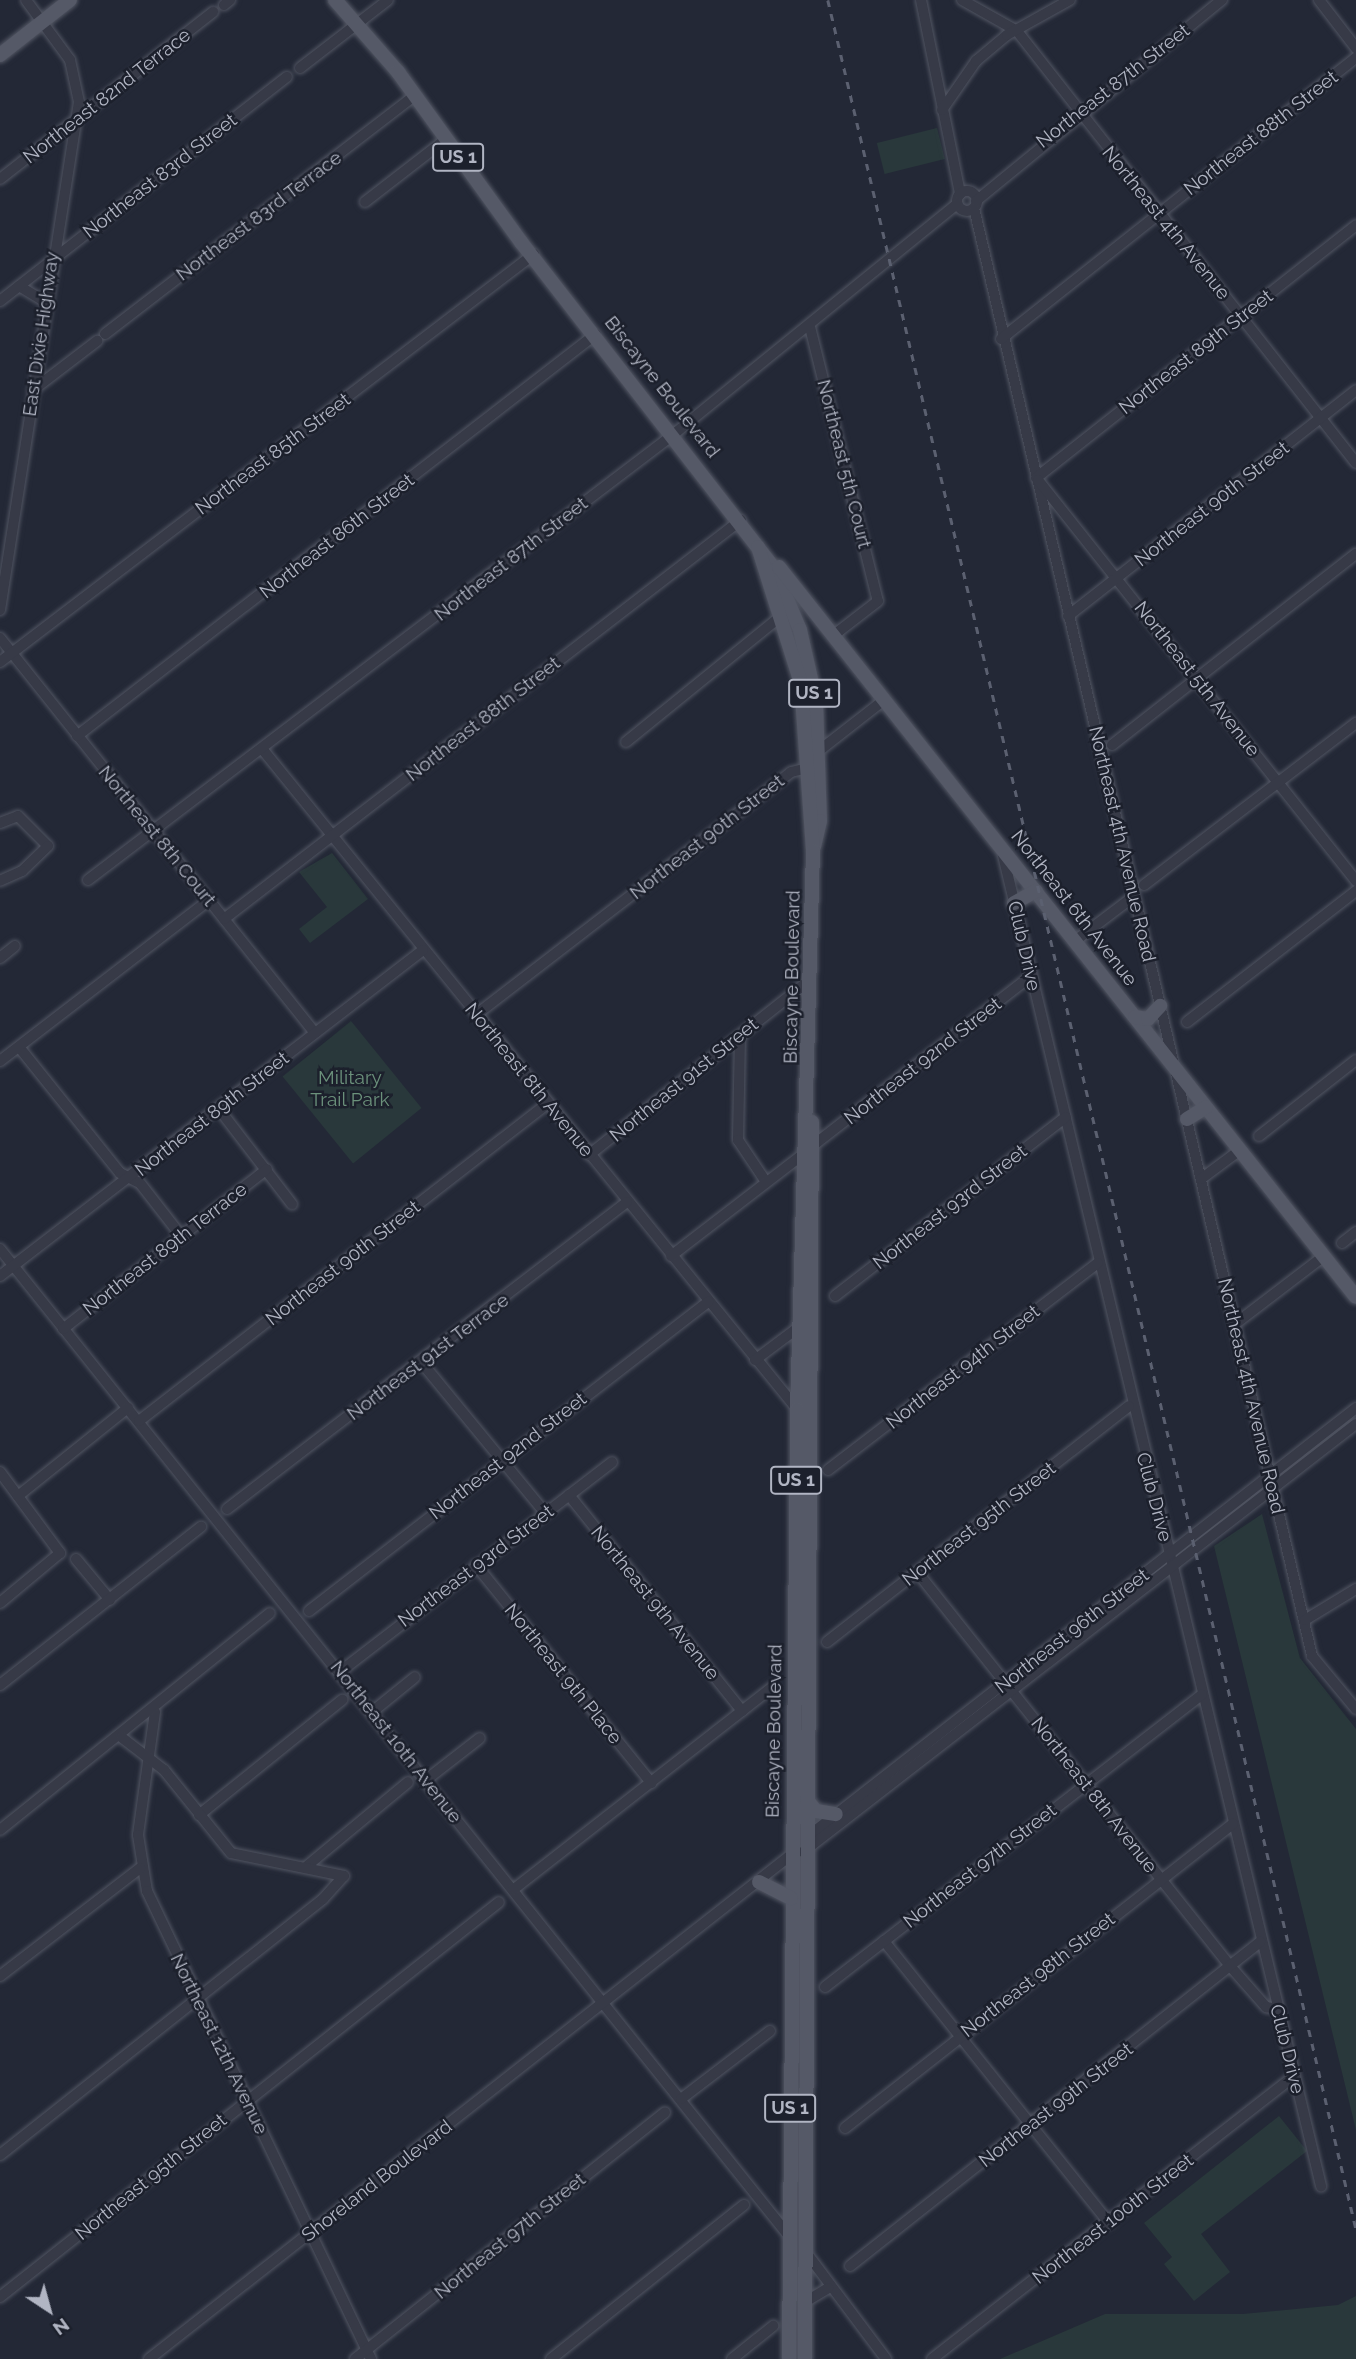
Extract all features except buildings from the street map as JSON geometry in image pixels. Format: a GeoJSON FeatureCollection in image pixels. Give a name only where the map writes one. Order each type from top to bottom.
{"type":"FeatureCollection","features":[{"type":"Feature","properties":{"kind":"main road"},"geometry":{"type":"LineString","coordinates":[[0,55],[70,0]]}},
{"type":"Feature","properties":{"kind":"main road","name":"Biscayne Boulevard"},"geometry":{"type":"LineString","coordinates":[[335,0],[509,222],[528,236],[534,254],[741,520],[758,547],[800,630],[820,750],[820,821],[813,851]]}},
{"type":"Feature","properties":{"kind":"main road","name":"Biscayne Boulevard"},"geometry":{"type":"LineString","coordinates":[[758,547],[782,615],[804,698],[813,851],[810,1104],[815,1144],[804,2359]]}},
{"type":"Feature","properties":{"kind":"main road","name":"Northeast 6th Avenue"},"geometry":{"type":"LineString","coordinates":[[758,547],[834,635],[1356,1297]]}},
{"type":"Feature","properties":{"kind":"main road"},"geometry":{"type":"LineString","coordinates":[[1014,903],[1036,891]]}},
{"type":"Feature","properties":{"kind":"main road"},"geometry":{"type":"LineString","coordinates":[[1135,1017],[1148,1019],[1160,1006]]}},
{"type":"Feature","properties":{"kind":"main road","name":"Biscayne Boulevard"},"geometry":{"type":"LineString","coordinates":[[789,2359],[791,1857],[797,1409],[802,1155],[810,1104]]}},
{"type":"Feature","properties":{"kind":"main road"},"geometry":{"type":"LineString","coordinates":[[1186,1119],[1206,1107]]}},
{"type":"Feature","properties":{"kind":"main road"},"geometry":{"type":"LineString","coordinates":[[797,1409],[813,1433]]}},
{"type":"Feature","properties":{"kind":"main road"},"geometry":{"type":"LineString","coordinates":[[795,1554],[810,1582]]}},
{"type":"Feature","properties":{"kind":"main road"},"geometry":{"type":"LineString","coordinates":[[807,1800],[816,1811],[836,1814]]}},
{"type":"Feature","properties":{"kind":"main road"},"geometry":{"type":"LineString","coordinates":[[759,1882],[791,1898]]}},
{"type":"Feature","properties":{"kind":"street"},"geometry":{"type":"LineString","coordinates":[[26,0],[43,21]]}},
{"type":"Feature","properties":{"kind":"street"},"geometry":{"type":"LineString","coordinates":[[300,68],[388,0]]}},
{"type":"Feature","properties":{"kind":"street","name":"Northeast 4th Avenue Road"},"geometry":{"type":"LineString","coordinates":[[921,0],[957,174],[977,237],[1036,478],[1312,1656],[1356,1709]]}},
{"type":"Feature","properties":{"kind":"street","name":"Northeast 4th Avenue"},"geometry":{"type":"LineString","coordinates":[[962,0],[1017,31],[1356,463]]}},
{"type":"Feature","properties":{"kind":"street"},"geometry":{"type":"LineString","coordinates":[[942,110],[976,61],[1017,31],[1070,0]]}},
{"type":"Feature","properties":{"kind":"street","name":"Northeast 87th Street"},"geometry":{"type":"LineString","coordinates":[[88,880],[154,833],[674,434],[1222,0]]}},
{"type":"Feature","properties":{"kind":"street"},"geometry":{"type":"LineString","coordinates":[[1319,0],[1356,48]]}},
{"type":"Feature","properties":{"kind":"street","name":"Northeast 82nd Terrace"},"geometry":{"type":"LineString","coordinates":[[0,179],[213,12]]}},
{"type":"Feature","properties":{"kind":"street","name":"East Dixie Highway"},"geometry":{"type":"LineString","coordinates":[[0,610],[5,544],[33,390],[72,124],[79,102],[70,60],[43,21]]}},
{"type":"Feature","properties":{"kind":"street","name":"Northeast 88th Street"},"geometry":{"type":"LineString","coordinates":[[1001,339],[1356,58]]}},
{"type":"Feature","properties":{"kind":"street","name":"Northeast 83rd Street"},"geometry":{"type":"LineString","coordinates":[[0,301],[287,77]]}},
{"type":"Feature","properties":{"kind":"street","name":"Northeast 83rd Terrace"},"geometry":{"type":"LineString","coordinates":[[33,390],[410,95]]}},
{"type":"Feature","properties":{"kind":"street"},"geometry":{"type":"LineString","coordinates":[[365,202],[445,140]]}},
{"type":"Feature","properties":{"kind":"street","name":"Northeast 89th Street"},"geometry":{"type":"LineString","coordinates":[[1036,478],[1356,226]]}},
{"type":"Feature","properties":{"kind":"street","name":"Northeast 85th Street"},"geometry":{"type":"LineString","coordinates":[[0,662],[534,254]]}},
{"type":"Feature","properties":{"kind":"street"},"geometry":{"type":"LineString","coordinates":[[19,286],[46,302]]}},
{"type":"Feature","properties":{"kind":"street","name":"Northeast 5th Court"},"geometry":{"type":"LineString","coordinates":[[810,327],[878,601],[834,635]]}},
{"type":"Feature","properties":{"kind":"street","name":"Northeast 86th Street"},"geometry":{"type":"LineString","coordinates":[[77,736],[596,334]]}},
{"type":"Feature","properties":{"kind":"street","name":"Northeast 90th Street"},"geometry":{"type":"LineString","coordinates":[[1068,616],[1356,390]]}},
{"type":"Feature","properties":{"kind":"street","name":"Northeast 5th Avenue"},"geometry":{"type":"LineString","coordinates":[[1036,478],[1356,881]]}},
{"type":"Feature","properties":{"kind":"street","name":"Northeast 88th Street"},"geometry":{"type":"LineString","coordinates":[[224,919],[741,520]]}},
{"type":"Feature","properties":{"kind":"street"},"geometry":{"type":"LineString","coordinates":[[1112,746],[1356,554]]}},
{"type":"Feature","properties":{"kind":"street"},"geometry":{"type":"LineString","coordinates":[[626,742],[782,615]]}},
{"type":"Feature","properties":{"kind":"street","name":"Northeast 8th Court"},"geometry":{"type":"LineString","coordinates":[[0,638],[315,1033]]}},
{"type":"Feature","properties":{"kind":"street"},"geometry":{"type":"LineString","coordinates":[[820,750],[884,700]]}},
{"type":"Feature","properties":{"kind":"street"},"geometry":{"type":"LineString","coordinates":[[1144,886],[1356,723]]}},
{"type":"Feature","properties":{"kind":"street","name":"Northeast 8th Avenue"},"geometry":{"type":"LineString","coordinates":[[263,750],[589,1156],[797,1409]]}},
{"type":"Feature","properties":{"kind":"street","name":"Northeast 90th Street"},"geometry":{"type":"LineString","coordinates":[[477,1014],[791,772],[808,768]]}},
{"type":"Feature","properties":{"kind":"street"},"geometry":{"type":"LineString","coordinates":[[0,823],[18,816],[48,846],[22,871],[0,881]]}},
{"type":"Feature","properties":{"kind":"street","name":"Club Drive"},"geometry":{"type":"LineString","coordinates":[[1001,848],[1066,1117],[1129,1406],[1168,1555],[1321,2186]]}},
{"type":"Feature","properties":{"kind":"street"},"geometry":{"type":"LineString","coordinates":[[1187,1022],[1356,891]]}},
{"type":"Feature","properties":{"kind":"street"},"geometry":{"type":"LineString","coordinates":[[1075,941],[1133,897]]}},
{"type":"Feature","properties":{"kind":"street"},"geometry":{"type":"LineString","coordinates":[[0,1061],[209,900]]}},
{"type":"Feature","properties":{"kind":"street"},"geometry":{"type":"LineString","coordinates":[[0,958],[15,946]]}},
{"type":"Feature","properties":{"kind":"street","name":"Northeast 89th Street"},"geometry":{"type":"LineString","coordinates":[[0,1276],[423,950]]}},
{"type":"Feature","properties":{"kind":"street","name":"Northeast 92nd Street"},"geometry":{"type":"LineString","coordinates":[[815,1144],[1031,976]]}},
{"type":"Feature","properties":{"kind":"street","name":"Northeast 91st Street"},"geometry":{"type":"LineString","coordinates":[[589,1156],[811,979]]}},
{"type":"Feature","properties":{"kind":"street"},"geometry":{"type":"LineString","coordinates":[[740,1035],[738,1140],[766,1182]]}},
{"type":"Feature","properties":{"kind":"street"},"geometry":{"type":"LineString","coordinates":[[19,1046],[120,1173],[131,1177],[182,1237]]}},
{"type":"Feature","properties":{"kind":"street"},"geometry":{"type":"LineString","coordinates":[[1259,1136],[1356,1060]]}},
{"type":"Feature","properties":{"kind":"street","name":"Northeast 90th Street"},"geometry":{"type":"LineString","coordinates":[[139,1421],[547,1104]]}},
{"type":"Feature","properties":{"kind":"street"},"geometry":{"type":"LineString","coordinates":[[219,1109],[292,1204]]}},
{"type":"Feature","properties":{"kind":"street","name":"Northeast 93rd Street"},"geometry":{"type":"LineString","coordinates":[[835,1296],[1066,1117]]}},
{"type":"Feature","properties":{"kind":"street"},"geometry":{"type":"LineString","coordinates":[[1201,1179],[1240,1150]]}},
{"type":"Feature","properties":{"kind":"street"},"geometry":{"type":"LineString","coordinates":[[671,1256],[802,1155]]}},
{"type":"Feature","properties":{"kind":"street","name":"Northeast 89th Terrace"},"geometry":{"type":"LineString","coordinates":[[63,1329],[267,1170]]}},
{"type":"Feature","properties":{"kind":"street","name":"Northeast 91st Terrace"},"geometry":{"type":"LineString","coordinates":[[227,1509],[422,1363],[627,1202]]}},
{"type":"Feature","properties":{"kind":"street"},"geometry":{"type":"LineString","coordinates":[[1342,1243],[1356,1232]]}},
{"type":"Feature","properties":{"kind":"street","name":"Northeast 10th Avenue"},"geometry":{"type":"LineString","coordinates":[[0,1249],[341,1671],[789,2236]]}},
{"type":"Feature","properties":{"kind":"street"},"geometry":{"type":"LineString","coordinates":[[1236,1324],[1324,1256]]}},
{"type":"Feature","properties":{"kind":"street","name":"Northeast 94th Street"},"geometry":{"type":"LineString","coordinates":[[828,1470],[1098,1263]]}},
{"type":"Feature","properties":{"kind":"street","name":"Northeast 92nd Street"},"geometry":{"type":"LineString","coordinates":[[309,1611],[708,1302]]}},
{"type":"Feature","properties":{"kind":"street"},"geometry":{"type":"LineString","coordinates":[[755,1360],[799,1327]]}},
{"type":"Feature","properties":{"kind":"street"},"geometry":{"type":"LineString","coordinates":[[422,1363],[545,1513]]}},
{"type":"Feature","properties":{"kind":"street","name":"Northeast 95th Street"},"geometry":{"type":"LineString","coordinates":[[827,1643],[1129,1406]]}},
{"type":"Feature","properties":{"kind":"street"},"geometry":{"type":"LineString","coordinates":[[18,1496],[128,1408]]}},
{"type":"Feature","properties":{"kind":"street","name":"Northeast 96th Street"},"geometry":{"type":"LineString","coordinates":[[810,1842],[836,1814],[1356,1408]]}},
{"type":"Feature","properties":{"kind":"street","name":"Northeast 96th Street"},"geometry":{"type":"LineString","coordinates":[[604,2002],[810,1842],[1012,1692],[1356,1424]]}},
{"type":"Feature","properties":{"kind":"street","name":"Northeast 93rd Street"},"geometry":{"type":"LineString","coordinates":[[341,1671],[612,1462]]}},
{"type":"Feature","properties":{"kind":"street"},"geometry":{"type":"LineString","coordinates":[[0,1472],[60,1553],[0,1603]]}},
{"type":"Feature","properties":{"kind":"street","name":"Northeast 9th Avenue"},"geometry":{"type":"LineString","coordinates":[[569,1495],[742,1711]]}},
{"type":"Feature","properties":{"kind":"street"},"geometry":{"type":"LineString","coordinates":[[0,1685],[201,1527]]}},
{"type":"Feature","properties":{"kind":"street"},"geometry":{"type":"LineString","coordinates":[[76,1559],[110,1600]]}},
{"type":"Feature","properties":{"kind":"street","name":"Northeast 9th Place"},"geometry":{"type":"LineString","coordinates":[[476,1565],[651,1783]]}},
{"type":"Feature","properties":{"kind":"street","name":"Northeast 8th Avenue"},"geometry":{"type":"LineString","coordinates":[[918,1573],[1230,1966],[1266,2007],[1277,2009]]}},
{"type":"Feature","properties":{"kind":"street"},"geometry":{"type":"LineString","coordinates":[[1305,1620],[1356,1588]]}},
{"type":"Feature","properties":{"kind":"street"},"geometry":{"type":"LineString","coordinates":[[0,1830],[155,1712],[270,1613]]}},
{"type":"Feature","properties":{"kind":"street"},"geometry":{"type":"LineString","coordinates":[[372,1712],[415,1677]]}},
{"type":"Feature","properties":{"kind":"street"},"geometry":{"type":"LineString","coordinates":[[514,1889],[773,1687]]}},
{"type":"Feature","properties":{"kind":"street","name":"Northeast 97th Street"},"geometry":{"type":"LineString","coordinates":[[825,1987],[1086,1782],[1202,1695]]}},
{"type":"Feature","properties":{"kind":"street"},"geometry":{"type":"LineString","coordinates":[[200,1815],[341,1700]]}},
{"type":"Feature","properties":{"kind":"street","name":"Northeast 12th Avenue"},"geometry":{"type":"LineString","coordinates":[[155,1712],[140,1868],[197,2000],[368,2354]]}},
{"type":"Feature","properties":{"kind":"street"},"geometry":{"type":"LineString","coordinates":[[0,2155],[197,2000],[344,1876],[307,1866],[231,1853],[149,1760],[121,1737]]}},
{"type":"Feature","properties":{"kind":"street"},"geometry":{"type":"LineString","coordinates":[[426,1780],[480,1738]]}},
{"type":"Feature","properties":{"kind":"street"},"geometry":{"type":"LineString","coordinates":[[307,1866],[408,1782]]}},
{"type":"Feature","properties":{"kind":"street","name":"Northeast 98th Street"},"geometry":{"type":"LineString","coordinates":[[845,2128],[1233,1824]]}},
{"type":"Feature","properties":{"kind":"street"},"geometry":{"type":"LineString","coordinates":[[0,1976],[140,1868]]}},
{"type":"Feature","properties":{"kind":"street","name":"Northeast 95th Street"},"geometry":{"type":"LineString","coordinates":[[0,2297],[499,1902]]}},
{"type":"Feature","properties":{"kind":"street"},"geometry":{"type":"LineString","coordinates":[[884,1941],[1030,2126],[1110,2222]]}},
{"type":"Feature","properties":{"kind":"street","name":"Northeast 99th Street"},"geometry":{"type":"LineString","coordinates":[[850,2266],[1260,1942]]}},
{"type":"Feature","properties":{"kind":"street","name":"Shoreland Boulevard"},"geometry":{"type":"LineString","coordinates":[[149,2359],[604,2002]]}},
{"type":"Feature","properties":{"kind":"street"},"geometry":{"type":"LineString","coordinates":[[681,2099],[770,2031]]}},
{"type":"Feature","properties":{"kind":"street","name":"Northeast 100th Street"},"geometry":{"type":"LineString","coordinates":[[932,2359],[1293,2077]]}},
{"type":"Feature","properties":{"kind":"street","name":"Northeast 97th Street"},"geometry":{"type":"LineString","coordinates":[[355,2359],[368,2354],[665,2112]]}},
{"type":"Feature","properties":{"kind":"street"},"geometry":{"type":"LineString","coordinates":[[551,2359],[744,2205]]}},
{"type":"Feature","properties":{"kind":"street"},"geometry":{"type":"LineString","coordinates":[[805,2251],[828,2288],[886,2359]]}},
{"type":"Feature","properties":{"kind":"street"},"geometry":{"type":"LineString","coordinates":[[805,2302],[828,2288]]}},
{"type":"Feature","properties":{"kind":"street"},"geometry":{"type":"LineString","coordinates":[[732,2359],[773,2326]]}},
{"type":"Feature","properties":{"kind":"green space"},"geometry":{"type":"Polygon","coordinates":[[[937,128],[945,159],[885,174],[877,143],[937,128]]]}},
{"type":"Feature","properties":{"kind":"green space"},"geometry":{"type":"Polygon","coordinates":[[[332,853],[368,899],[310,943],[299,929],[327,907],[299,872],[332,853]]]}},
{"type":"Feature","properties":{"kind":"green space","name":"Military Trail Park"},"geometry":{"type":"Polygon","coordinates":[[[351,1021],[421,1108],[353,1163],[283,1076],[351,1021]]]}},
{"type":"Feature","properties":{"kind":"green space"},"geometry":{"type":"Polygon","coordinates":[[[1262,1514],[1300,1658],[1356,1729],[1356,2130],[1214,1546],[1262,1514]]]}},
{"type":"Feature","properties":{"kind":"green space"},"geometry":{"type":"Polygon","coordinates":[[[1279,2116],[1307,2151],[1201,2234],[1230,2272],[1194,2301],[1164,2264],[1172,2257],[1144,2223],[1279,2116]]]}},
{"type":"Feature","properties":{"kind":"green space"},"geometry":{"type":"Polygon","coordinates":[[[1356,2296],[1356,2359],[1000,2359],[1105,2314],[1243,2314],[1338,2305],[1356,2296]]]}},
{"type":"Feature","properties":{"kind":"railway"},"geometry":{"type":"LineString","coordinates":[[828,0],[1356,2228]]}}]}
